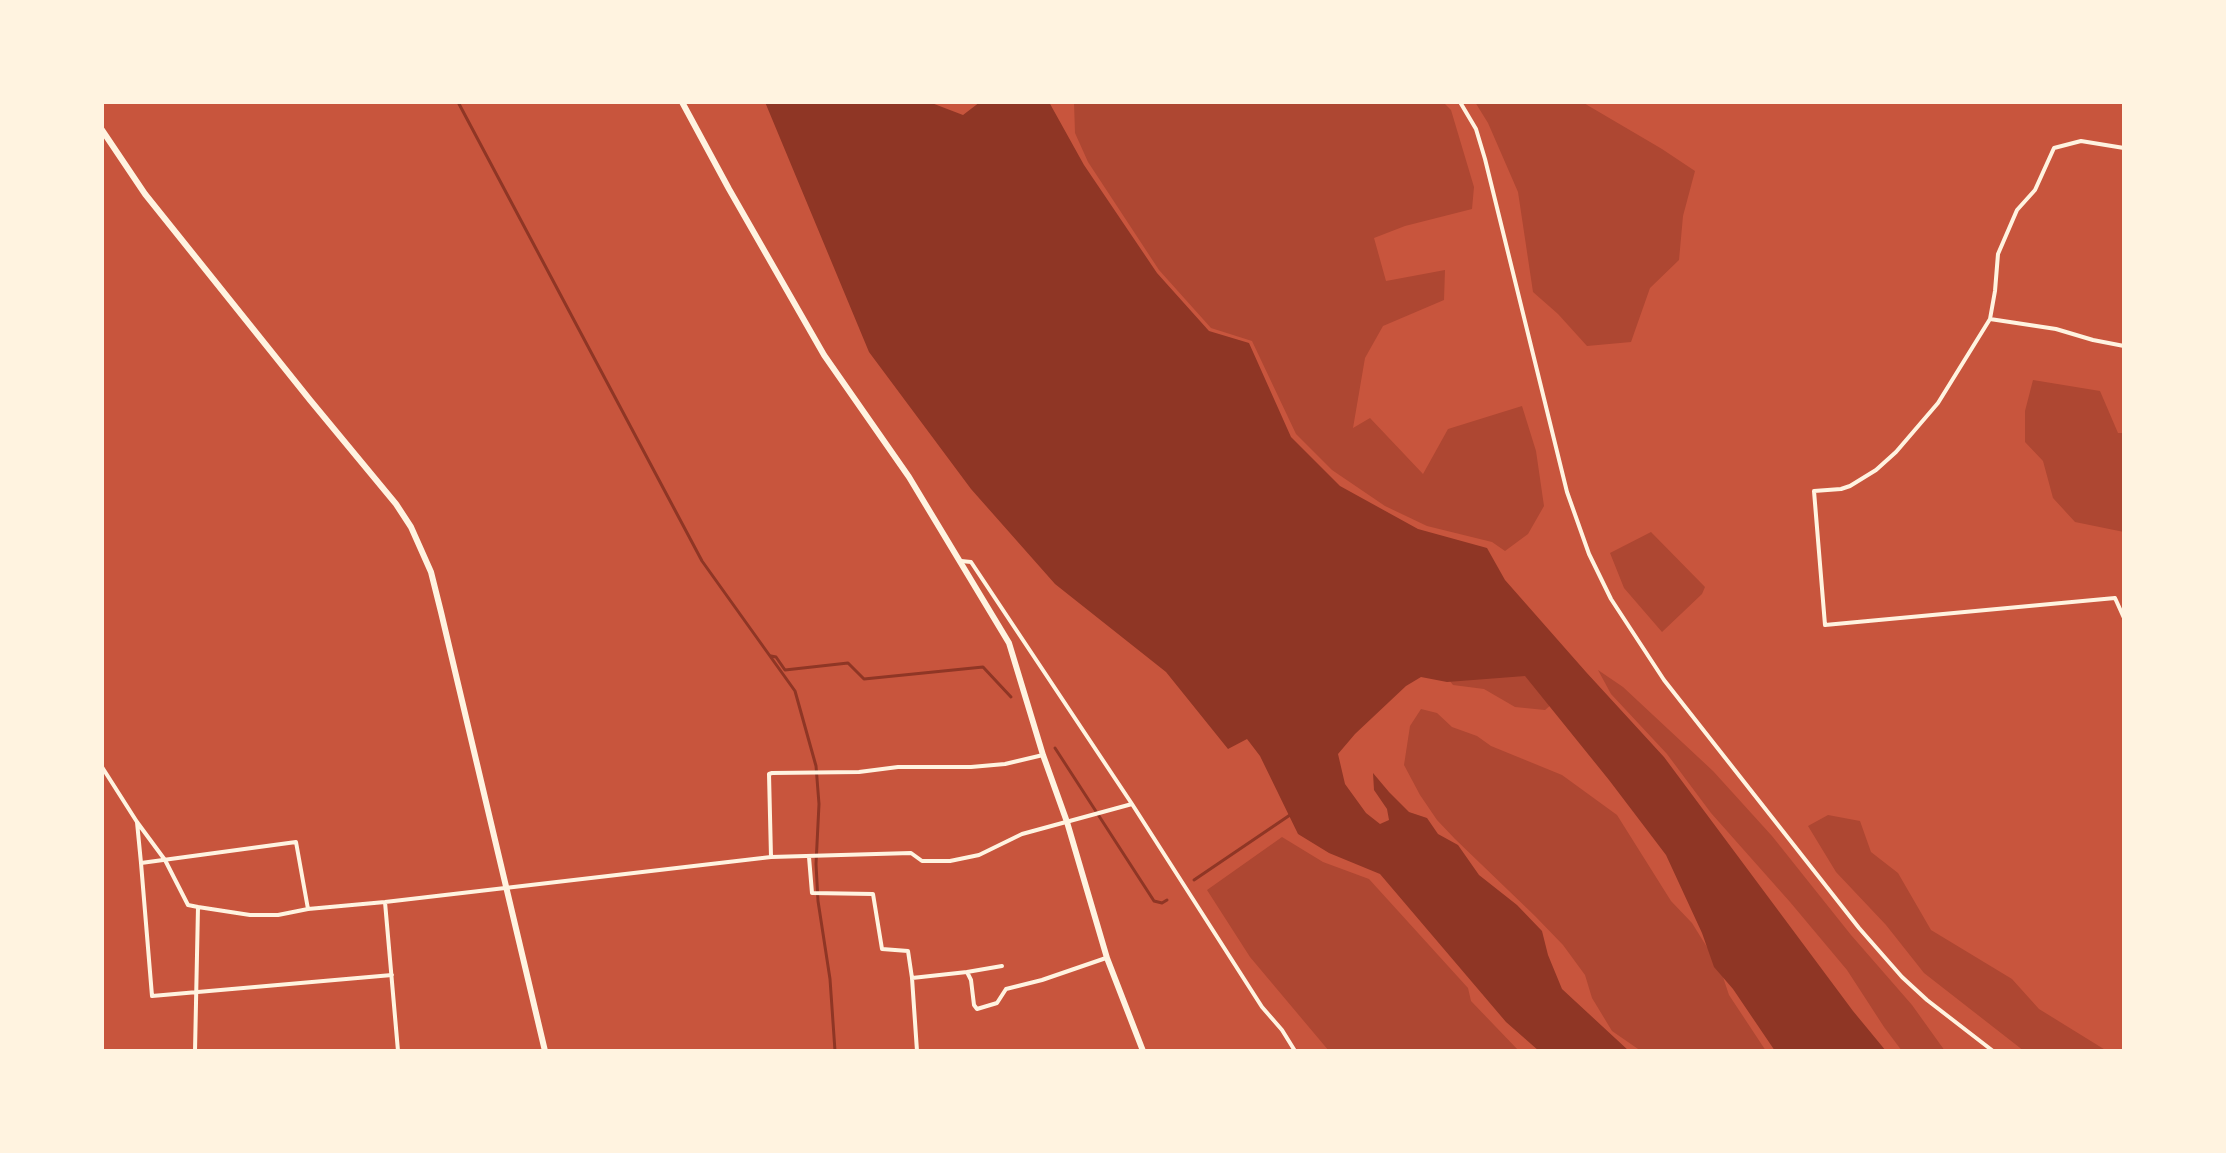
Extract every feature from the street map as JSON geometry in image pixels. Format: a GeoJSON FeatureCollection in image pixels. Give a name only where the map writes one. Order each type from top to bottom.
{"type":"FeatureCollection","features":[{"type":"Feature","properties":{"kind":"main road"},"geometry":{"type":"LineString","coordinates":[[682,102],[824,355],[909,477],[1009,643],[1043,755],[1071,821],[1107,958],[1143,1051]]}},
{"type":"Feature","properties":{"kind":"main road"},"geometry":{"type":"LineString","coordinates":[[102,130],[164,218],[396,504],[411,527],[431,572],[439,603],[545,1051]]}},
{"type":"Feature","properties":{"kind":"street"},"geometry":{"type":"LineString","coordinates":[[1460,102],[1476,129],[1485,159],[1567,492],[1589,554],[1611,599],[1664,680],[1859,928],[1927,1000],[1993,1051]]}},
{"type":"Feature","properties":{"kind":"street"},"geometry":{"type":"LineString","coordinates":[[2124,148],[2081,141],[2054,148],[2035,190],[2017,210],[1998,254],[1990,319],[1938,403],[1896,452],[1876,470],[1850,486],[1814,491],[1825,625],[2115,598],[2124,618]]}},
{"type":"Feature","properties":{"kind":"street"},"geometry":{"type":"LineString","coordinates":[[2124,214],[2124,340]]}},
{"type":"Feature","properties":{"kind":"street"},"geometry":{"type":"LineString","coordinates":[[1990,319],[2056,329],[2124,346]]}},
{"type":"Feature","properties":{"kind":"street"},"geometry":{"type":"LineString","coordinates":[[961,561],[971,562],[1262,1007],[1295,1051]]}},
{"type":"Feature","properties":{"kind":"street"},"geometry":{"type":"LineString","coordinates":[[771,857],[769,774],[859,772],[898,767],[981,767],[1043,755]]}},
{"type":"Feature","properties":{"kind":"street"},"geometry":{"type":"LineString","coordinates":[[102,767],[165,860],[188,905],[250,915],[278,915],[308,909],[771,857],[911,853],[922,861],[950,861],[979,855],[1022,834],[1132,804]]}},
{"type":"Feature","properties":{"kind":"street"},"geometry":{"type":"LineString","coordinates":[[137,822],[152,996],[392,975]]}},
{"type":"Feature","properties":{"kind":"street"},"geometry":{"type":"LineString","coordinates":[[141,863],[296,842],[308,909]]}},
{"type":"Feature","properties":{"kind":"street"},"geometry":{"type":"LineString","coordinates":[[811,857],[812,893],[873,894],[880,946],[882,949],[908,951],[917,1051]]}},
{"type":"Feature","properties":{"kind":"street"},"geometry":{"type":"LineString","coordinates":[[385,902],[398,1051]]}},
{"type":"Feature","properties":{"kind":"street"},"geometry":{"type":"LineString","coordinates":[[195,1051],[198,907]]}},
{"type":"Feature","properties":{"kind":"street"},"geometry":{"type":"LineString","coordinates":[[967,972],[977,1009],[997,1003],[1006,989],[1107,958]]}},
{"type":"Feature","properties":{"kind":"street"},"geometry":{"type":"LineString","coordinates":[[912,978],[1002,966]]}},
{"type":"Feature","properties":{"kind":"shaded area"},"geometry":{"type":"Polygon","coordinates":[[[765,102],[929,102],[963,115],[980,102],[1049,102],[1084,165],[1157,273],[1209,331],[1249,343],[1291,437],[1340,486],[1418,529],[1487,548],[1505,580],[1664,757],[1886,1051],[1775,1051],[1733,989],[1714,967],[1666,855],[1525,676],[1447,682],[1421,677],[1406,686],[1338,754],[1345,784],[1366,813],[1380,824],[1389,820],[1387,809],[1374,790],[1373,773],[1409,812],[1427,818],[1438,834],[1458,845],[1479,875],[1517,905],[1542,931],[1562,989],[1629,1051],[1539,1051],[1506,1022],[1380,874],[1329,853],[1298,834],[1260,756],[1247,739],[1228,749],[1166,672],[1055,584],[971,489],[869,352],[765,102]]]}},
{"type":"Feature","properties":{"kind":"shaded area"},"geometry":{"type":"Polygon","coordinates":[[[1074,102],[1443,102],[1451,110],[1474,187],[1472,209],[1405,226],[1374,238],[1386,281],[1445,270],[1444,300],[1383,326],[1365,358],[1353,428],[1370,418],[1423,474],[1448,429],[1522,406],[1536,451],[1544,506],[1528,534],[1505,551],[1492,542],[1427,526],[1385,506],[1332,470],[1296,434],[1252,341],[1211,328],[1159,270],[1088,162],[1075,133],[1074,102]]]}},
{"type":"Feature","properties":{"kind":"shaded area"},"geometry":{"type":"Polygon","coordinates":[[[1475,102],[1582,102],[1695,171],[1683,216],[1679,260],[1650,288],[1631,342],[1587,346],[1533,292],[1518,192],[1488,123],[1475,102]]]}},
{"type":"Feature","properties":{"kind":"shaded area"},"geometry":{"type":"Polygon","coordinates":[[[2033,380],[2100,391],[2118,433],[2124,433],[2124,532],[2075,522],[2053,498],[2043,461],[2025,442],[2025,411],[2033,380]]]}},
{"type":"Feature","properties":{"kind":"shaded area"},"geometry":{"type":"Polygon","coordinates":[[[1651,532],[1705,587],[1702,594],[1662,632],[1624,588],[1610,553],[1651,532]]]}},
{"type":"Feature","properties":{"kind":"shaded area"},"geometry":{"type":"Polygon","coordinates":[[[1495,639],[1552,704],[1545,710],[1515,707],[1484,689],[1453,685],[1438,666],[1495,639]]]}},
{"type":"Feature","properties":{"kind":"shaded area"},"geometry":{"type":"Polygon","coordinates":[[[1598,670],[1623,687],[1713,771],[1772,836],[1912,1005],[1945,1051],[1902,1051],[1847,970],[1711,813],[1667,754],[1611,694],[1598,670]]]}},
{"type":"Feature","properties":{"kind":"shaded area"},"geometry":{"type":"Polygon","coordinates":[[[1421,709],[1437,713],[1452,727],[1477,736],[1491,746],[1562,775],[1617,815],[1671,901],[1692,923],[1720,968],[1729,995],[1766,1051],[1641,1051],[1612,1031],[1592,998],[1585,975],[1563,945],[1455,839],[1420,795],[1404,765],[1410,726],[1421,709]]]}},
{"type":"Feature","properties":{"kind":"shaded area"},"geometry":{"type":"Polygon","coordinates":[[[1828,815],[1860,821],[1871,852],[1898,873],[1931,930],[2012,979],[2039,1009],[2107,1051],[2024,1051],[1924,973],[1886,925],[1836,872],[1808,826],[1828,815]]]}},
{"type":"Feature","properties":{"kind":"shaded area"},"geometry":{"type":"Polygon","coordinates":[[[1282,837],[1323,862],[1369,879],[1468,988],[1471,1001],[1519,1051],[1329,1051],[1250,957],[1207,890],[1282,837]]]}},
{"type":"Feature","properties":{"kind":"waterway"},"geometry":{"type":"LineString","coordinates":[[458,102],[702,561],[795,691],[816,766],[819,804],[818,901],[830,979],[835,1051]]}},
{"type":"Feature","properties":{"kind":"waterway"},"geometry":{"type":"LineString","coordinates":[[771,656],[776,657],[785,670],[848,663],[864,679],[983,667],[1011,697]]}},
{"type":"Feature","properties":{"kind":"waterway"},"geometry":{"type":"LineString","coordinates":[[1055,748],[1154,901],[1162,903],[1167,900]]}},
{"type":"Feature","properties":{"kind":"waterway"},"geometry":{"type":"LineString","coordinates":[[1194,880],[1290,815]]}}]}
